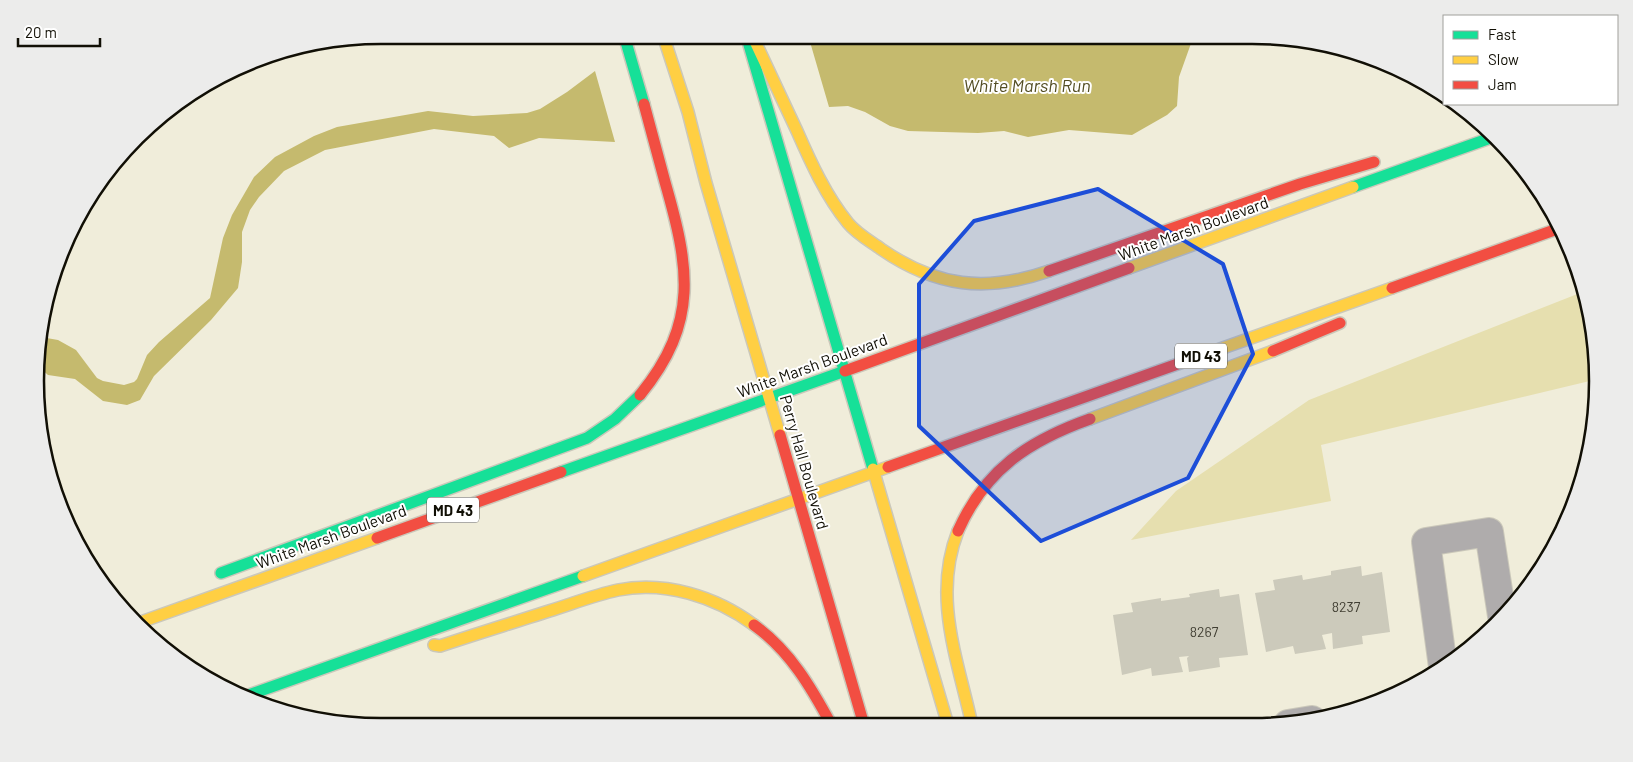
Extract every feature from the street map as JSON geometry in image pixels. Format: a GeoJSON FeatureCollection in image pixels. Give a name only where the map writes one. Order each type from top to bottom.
{"type":"FeatureCollection","features":[{"type":"Feature","properties":{"kind":"main road"},"geometry":{"type":"LineString","coordinates":[[208,578],[587,438],[618,417],[641,394],[657,372],[678,327],[684,309],[685,278],[679,232],[627,44]]}},
{"type":"Feature","properties":{"kind":"main road","name":"Perry Hall Boulevard"},"geometry":{"type":"LineString","coordinates":[[667,44],[862,718]]}},
{"type":"Feature","properties":{"kind":"main road"},"geometry":{"type":"LineString","coordinates":[[749,44],[754,68],[946,718]]}},
{"type":"Feature","properties":{"kind":"main road"},"geometry":{"type":"LineString","coordinates":[[756,44],[820,182],[849,224],[865,238],[903,264],[941,280],[993,284],[1021,281],[1300,184],[1384,159]]}},
{"type":"Feature","properties":{"kind":"main road","name":"White Marsh Boulevard"},"geometry":{"type":"LineString","coordinates":[[145,621],[1486,139]]}},
{"type":"Feature","properties":{"kind":"main road","name":"MD 43"},"geometry":{"type":"LineString","coordinates":[[253,693],[1553,230]]}},
{"type":"Feature","properties":{"kind":"main road"},"geometry":{"type":"LineString","coordinates":[[1385,303],[1528,239]]}},
{"type":"Feature","properties":{"kind":"main road"},"geometry":{"type":"LineString","coordinates":[[970,718],[949,634],[946,581],[952,548],[964,519],[977,497],[1003,466],[1046,436],[1296,343],[1349,319]]}},
{"type":"Feature","properties":{"kind":"main road"},"geometry":{"type":"LineString","coordinates":[[400,641],[440,646],[609,591],[642,587],[672,590],[699,596],[729,609],[768,636],[780,646],[799,670],[827,718]]}},
{"type":"Feature","properties":{"kind":"street"},"geometry":{"type":"LineString","coordinates":[[1442,659],[1426,542],[1489,532],[1501,608]]}},
{"type":"Feature","properties":{"kind":"highlighted area"},"geometry":{"type":"Polygon","coordinates":[[[1098,189],[1223,264],[1253,354],[1188,478],[1041,541],[919,426],[919,284],[974,221],[1098,189]]]}},
{"type":"Feature","properties":{"kind":"shaded area"},"geometry":{"type":"Polygon","coordinates":[[[1578,294],[1589,359],[1589,381],[1321,445],[1331,501],[1131,540],[1176,491],[1309,400],[1578,294]]]}},
{"type":"Feature","properties":{"kind":"water","name":"White Marsh Run"},"geometry":{"type":"Polygon","coordinates":[[[811,44],[1191,44],[1179,77],[1177,106],[1167,115],[1132,135],[1069,130],[1028,137],[1004,131],[978,133],[908,131],[890,126],[865,112],[848,106],[829,107],[811,44]]]}},
{"type":"Feature","properties":{"kind":"water"},"geometry":{"type":"Polygon","coordinates":[[[595,71],[615,142],[539,138],[509,148],[494,136],[434,129],[325,150],[284,171],[259,197],[250,210],[242,232],[242,262],[238,288],[211,320],[154,376],[140,400],[127,405],[103,401],[75,379],[48,375],[44,372],[47,338],[58,340],[76,350],[97,378],[124,385],[134,382],[147,355],[159,342],[210,298],[223,238],[232,215],[254,177],[275,157],[314,136],[337,127],[428,111],[473,116],[527,113],[540,109],[595,71]]]}},
{"type":"Feature","properties":{"kind":"building"},"geometry":{"type":"Polygon","coordinates":[[[1361,566],[1362,576],[1382,572],[1390,632],[1362,636],[1363,644],[1333,649],[1332,633],[1322,635],[1326,649],[1295,654],[1293,646],[1266,652],[1255,593],[1275,590],[1273,580],[1302,575],[1303,580],[1331,575],[1331,571],[1361,566]]]}},
{"type":"Feature","properties":{"kind":"building"},"geometry":{"type":"Polygon","coordinates":[[[1219,589],[1220,597],[1239,594],[1248,655],[1219,658],[1220,667],[1189,672],[1187,658],[1189,656],[1179,657],[1183,672],[1152,676],[1151,668],[1122,675],[1113,615],[1133,612],[1131,603],[1161,598],[1161,601],[1190,597],[1189,594],[1219,589]]]}},
{"type":"Feature","properties":{"kind":"traffic: fast"},"geometry":{"type":"LineString","coordinates":[[627,44],[644,104]]}},
{"type":"Feature","properties":{"kind":"traffic: fast"},"geometry":{"type":"LineString","coordinates":[[749,45],[873,469]]}},
{"type":"Feature","properties":{"kind":"traffic: fast"},"geometry":{"type":"LineString","coordinates":[[1353,187],[1486,139]]}},
{"type":"Feature","properties":{"kind":"traffic: fast"},"geometry":{"type":"LineString","coordinates":[[561,472],[845,371]]}},
{"type":"Feature","properties":{"kind":"traffic: fast"},"geometry":{"type":"LineString","coordinates":[[221,573],[587,438],[615,419],[640,395]]}},
{"type":"Feature","properties":{"kind":"traffic: fast"},"geometry":{"type":"LineString","coordinates":[[253,693],[583,576]]}},
{"type":"Feature","properties":{"kind":"traffic: slow"},"geometry":{"type":"LineString","coordinates":[[666,44],[688,112],[706,183],[780,435]]}},
{"type":"Feature","properties":{"kind":"traffic: slow"},"geometry":{"type":"LineString","coordinates":[[756,44],[819,179],[840,213],[859,234],[901,262],[922,272],[962,282],[983,284],[1004,282],[1049,271]]}},
{"type":"Feature","properties":{"kind":"traffic: slow"},"geometry":{"type":"LineString","coordinates":[[1129,268],[1353,187]]}},
{"type":"Feature","properties":{"kind":"traffic: slow"},"geometry":{"type":"LineString","coordinates":[[1203,355],[1392,288]]}},
{"type":"Feature","properties":{"kind":"traffic: slow"},"geometry":{"type":"LineString","coordinates":[[1090,419],[1273,351]]}},
{"type":"Feature","properties":{"kind":"traffic: slow"},"geometry":{"type":"LineString","coordinates":[[583,576],[888,467]]}},
{"type":"Feature","properties":{"kind":"traffic: slow"},"geometry":{"type":"LineString","coordinates":[[873,469],[946,718]]}},
{"type":"Feature","properties":{"kind":"traffic: slow"},"geometry":{"type":"LineString","coordinates":[[958,531],[947,580],[947,604],[950,628],[970,718]]}},
{"type":"Feature","properties":{"kind":"traffic: slow"},"geometry":{"type":"LineString","coordinates":[[145,621],[377,538]]}},
{"type":"Feature","properties":{"kind":"traffic: slow"},"geometry":{"type":"LineString","coordinates":[[434,645],[440,646],[600,594],[636,588],[671,589],[689,593],[723,606],[754,625]]}},
{"type":"Feature","properties":{"kind":"traffic: jam"},"geometry":{"type":"LineString","coordinates":[[640,395],[659,368],[673,343],[681,318],[684,293],[680,240],[644,104]]}},
{"type":"Feature","properties":{"kind":"traffic: jam"},"geometry":{"type":"LineString","coordinates":[[1049,271],[1300,184],[1374,162]]}},
{"type":"Feature","properties":{"kind":"traffic: jam"},"geometry":{"type":"LineString","coordinates":[[1392,288],[1553,230]]}},
{"type":"Feature","properties":{"kind":"traffic: jam"},"geometry":{"type":"LineString","coordinates":[[845,371],[1129,268]]}},
{"type":"Feature","properties":{"kind":"traffic: jam"},"geometry":{"type":"LineString","coordinates":[[1273,351],[1340,323]]}},
{"type":"Feature","properties":{"kind":"traffic: jam"},"geometry":{"type":"LineString","coordinates":[[888,467],[1203,355]]}},
{"type":"Feature","properties":{"kind":"traffic: jam"},"geometry":{"type":"LineString","coordinates":[[958,531],[981,491],[1011,460],[1047,437],[1090,419]]}},
{"type":"Feature","properties":{"kind":"traffic: jam"},"geometry":{"type":"LineString","coordinates":[[780,435],[862,718]]}},
{"type":"Feature","properties":{"kind":"traffic: jam"},"geometry":{"type":"LineString","coordinates":[[377,538],[561,472]]}},
{"type":"Feature","properties":{"kind":"traffic: jam"},"geometry":{"type":"LineString","coordinates":[[754,625],[767,635],[789,658],[808,684],[828,718]]}}]}
